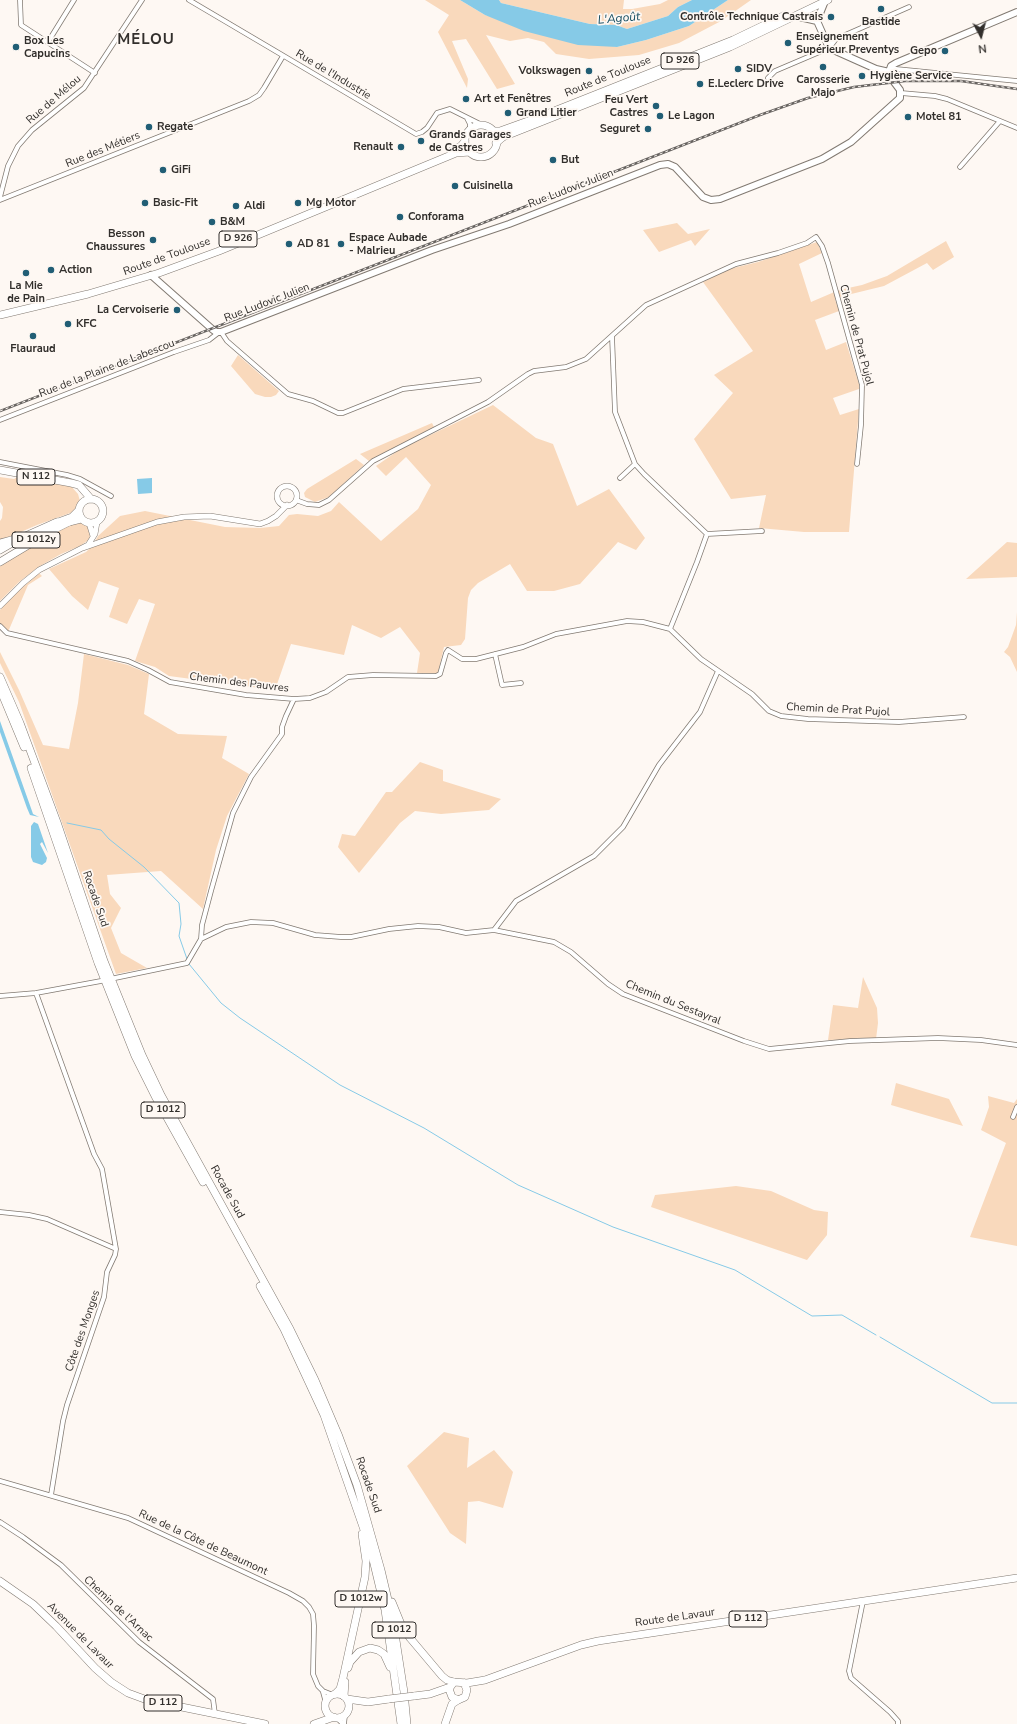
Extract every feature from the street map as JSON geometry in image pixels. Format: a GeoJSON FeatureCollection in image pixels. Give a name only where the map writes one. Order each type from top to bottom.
{"type":"FeatureCollection","features":[{"type":"Feature","properties":{"kind":"main road","name":"Route de Toulouse"},"geometry":{"type":"LineString","coordinates":[[496,143],[512,134],[730,47],[795,16],[824,0]]}},
{"type":"Feature","properties":{"kind":"main road","name":"Route de Toulouse"},"geometry":{"type":"LineString","coordinates":[[492,130],[500,131],[511,128],[733,40],[824,0]]}},
{"type":"Feature","properties":{"kind":"main road"},"geometry":{"type":"LineString","coordinates":[[824,0],[817,22],[828,45],[876,69],[890,69],[896,63],[1017,12]]}},
{"type":"Feature","properties":{"kind":"main road"},"geometry":{"type":"LineString","coordinates":[[795,16],[817,22]]}},
{"type":"Feature","properties":{"kind":"main road"},"geometry":{"type":"LineString","coordinates":[[890,69],[891,78],[899,87],[901,93]]}},
{"type":"Feature","properties":{"kind":"main road","name":"Rue Ludovic Julien"},"geometry":{"type":"LineString","coordinates":[[220,333],[432,250],[509,224],[660,165],[668,164],[675,167],[703,197],[711,200],[720,199],[822,159],[840,150],[897,101],[901,93]]}},
{"type":"Feature","properties":{"kind":"main road"},"geometry":{"type":"LineString","coordinates":[[470,152],[465,141],[470,130],[475,126],[482,125],[492,130],[496,143]]}},
{"type":"Feature","properties":{"kind":"main road","name":"D 926"},"geometry":{"type":"LineString","coordinates":[[0,310],[98,288],[165,266],[217,247],[435,157],[461,146],[465,141]]}},
{"type":"Feature","properties":{"kind":"main road","name":"D 926"},"geometry":{"type":"LineString","coordinates":[[470,152],[479,156],[484,156],[492,152],[496,143]]}},
{"type":"Feature","properties":{"kind":"main road","name":"Route de Toulouse"},"geometry":{"type":"LineString","coordinates":[[0,314],[88,294],[159,273],[456,153],[463,151],[470,152]]}},
{"type":"Feature","properties":{"kind":"main road"},"geometry":{"type":"LineString","coordinates":[[159,273],[164,286]]}},
{"type":"Feature","properties":{"kind":"main road"},"geometry":{"type":"LineString","coordinates":[[151,275],[220,333]]}},
{"type":"Feature","properties":{"kind":"main road","name":"N 112"},"geometry":{"type":"LineString","coordinates":[[0,470],[71,483],[79,486],[87,500]]}},
{"type":"Feature","properties":{"kind":"main road"},"geometry":{"type":"LineString","coordinates":[[0,543],[72,517],[81,504],[87,500],[97,501],[102,508],[102,516],[93,523],[81,519],[73,520],[36,533],[0,554]]}},
{"type":"Feature","properties":{"kind":"main road"},"geometry":{"type":"LineString","coordinates":[[78,510],[81,519]]}},
{"type":"Feature","properties":{"kind":"main road","name":"D 1012y"},"geometry":{"type":"LineString","coordinates":[[0,562],[73,520]]}},
{"type":"Feature","properties":{"kind":"main road"},"geometry":{"type":"LineString","coordinates":[[0,550],[19,539],[57,522]]}},
{"type":"Feature","properties":{"kind":"main road","name":"Rocade Sud"},"geometry":{"type":"LineString","coordinates":[[0,676],[20,723],[58,825],[104,961],[142,1055],[161,1095],[290,1329],[315,1380],[338,1434],[357,1485],[381,1570],[393,1621],[404,1692],[407,1724]]}},
{"type":"Feature","properties":{"kind":"main road","name":"Rocade Sud"},"geometry":{"type":"LineString","coordinates":[[0,689],[24,748],[98,963],[135,1056],[155,1096],[284,1330],[324,1415],[355,1500],[370,1547],[385,1610],[401,1724]]}},
{"type":"Feature","properties":{"kind":"main road","name":"D 1012w"},"geometry":{"type":"LineString","coordinates":[[334,1694],[340,1689],[343,1678],[365,1577],[363,1539],[355,1500]]}},
{"type":"Feature","properties":{"kind":"main road"},"geometry":{"type":"LineString","coordinates":[[381,1570],[396,1613],[406,1631],[444,1678],[452,1685]]}},
{"type":"Feature","properties":{"kind":"main road","name":"Route de Lavaur"},"geometry":{"type":"LineString","coordinates":[[485,1680],[581,1645],[598,1641],[1017,1578]]}},
{"type":"Feature","properties":{"kind":"main road","name":"Avenue de Lavaur"},"geometry":{"type":"LineString","coordinates":[[0,1581],[33,1604],[56,1626],[95,1668],[111,1682],[128,1693],[147,1700],[265,1724]]}},
{"type":"Feature","properties":{"kind":"main road"},"geometry":{"type":"LineString","coordinates":[[346,1713],[349,1705],[346,1697],[345,1679],[350,1662],[359,1652],[370,1648],[378,1650],[384,1654],[389,1661],[397,1688]]}},
{"type":"Feature","properties":{"kind":"main road","name":"D 112"},"geometry":{"type":"LineString","coordinates":[[464,1683],[485,1680]]}},
{"type":"Feature","properties":{"kind":"main road","name":"D 112"},"geometry":{"type":"LineString","coordinates":[[467,1692],[485,1680]]}},
{"type":"Feature","properties":{"kind":"main road"},"geometry":{"type":"LineString","coordinates":[[312,1724],[336,1718],[355,1706],[368,1702],[430,1694],[443,1694],[455,1698],[463,1698],[467,1692],[467,1687],[464,1683],[452,1685],[430,1694]]}},
{"type":"Feature","properties":{"kind":"main road"},"geometry":{"type":"LineString","coordinates":[[452,1685],[449,1693],[455,1698]]}},
{"type":"Feature","properties":{"kind":"main road"},"geometry":{"type":"LineString","coordinates":[[312,1724],[322,1715],[334,1694],[368,1702]]}},
{"type":"Feature","properties":{"kind":"main road"},"geometry":{"type":"LineString","coordinates":[[445,1724],[455,1698]]}},
{"type":"Feature","properties":{"kind":"main road"},"geometry":{"type":"LineString","coordinates":[[326,1706],[329,1714],[336,1718]]}},
{"type":"Feature","properties":{"kind":"street"},"geometry":{"type":"LineString","coordinates":[[20,0],[21,25],[95,73]]}},
{"type":"Feature","properties":{"kind":"street"},"geometry":{"type":"LineString","coordinates":[[48,42],[74,0]]}},
{"type":"Feature","properties":{"kind":"street","name":"Rue de Mélou"},"geometry":{"type":"LineString","coordinates":[[0,198],[8,166],[22,141],[32,130],[80,92],[95,73],[142,0]]}},
{"type":"Feature","properties":{"kind":"street","name":"Rue de l'Industrie"},"geometry":{"type":"LineString","coordinates":[[189,0],[416,134],[427,128],[437,113],[442,110],[450,109],[482,125]]}},
{"type":"Feature","properties":{"kind":"street"},"geometry":{"type":"LineString","coordinates":[[768,78],[776,71],[828,45],[836,39],[909,7]]}},
{"type":"Feature","properties":{"kind":"street"},"geometry":{"type":"LineString","coordinates":[[828,45],[836,39]]}},
{"type":"Feature","properties":{"kind":"street","name":"Rue des Métiers"},"geometry":{"type":"LineString","coordinates":[[0,198],[259,95],[283,56]]}},
{"type":"Feature","properties":{"kind":"street"},"geometry":{"type":"LineString","coordinates":[[890,69],[923,70],[950,75],[1017,81]]}},
{"type":"Feature","properties":{"kind":"street"},"geometry":{"type":"LineString","coordinates":[[901,93],[941,97],[1017,128]]}},
{"type":"Feature","properties":{"kind":"street"},"geometry":{"type":"LineString","coordinates":[[465,116],[469,120],[470,130]]}},
{"type":"Feature","properties":{"kind":"street"},"geometry":{"type":"LineString","coordinates":[[960,168],[1000,121]]}},
{"type":"Feature","properties":{"kind":"street","name":"Chemin de Prat Pujol"},"geometry":{"type":"LineString","coordinates":[[612,336],[639,311],[658,300],[736,264],[778,253],[807,243],[816,237],[822,246],[828,263],[862,385],[862,420],[857,464]]}},
{"type":"Feature","properties":{"kind":"street"},"geometry":{"type":"LineString","coordinates":[[220,333],[227,341],[288,394],[313,401],[332,411],[343,413],[403,389],[480,380]]}},
{"type":"Feature","properties":{"kind":"street","name":"Rue de la Plaine de Labescou"},"geometry":{"type":"LineString","coordinates":[[0,420],[174,352],[209,340],[220,333]]}},
{"type":"Feature","properties":{"kind":"street"},"geometry":{"type":"LineString","coordinates":[[296,500],[307,504],[319,505],[329,500],[373,461],[488,402],[534,371],[560,368],[582,361],[591,356],[612,336]]}},
{"type":"Feature","properties":{"kind":"street"},"geometry":{"type":"LineString","coordinates":[[612,336],[616,412],[635,464],[707,534],[762,531]]}},
{"type":"Feature","properties":{"kind":"street"},"geometry":{"type":"LineString","coordinates":[[0,462],[67,475],[86,482],[111,496]]}},
{"type":"Feature","properties":{"kind":"street"},"geometry":{"type":"LineString","coordinates":[[620,478],[635,464]]}},
{"type":"Feature","properties":{"kind":"street"},"geometry":{"type":"LineString","coordinates":[[289,486],[295,490],[297,495],[296,500],[291,505],[284,505],[278,499],[280,489],[289,486]]}},
{"type":"Feature","properties":{"kind":"street"},"geometry":{"type":"LineString","coordinates":[[0,606],[23,583],[39,570],[68,554],[83,548],[157,522],[184,517],[210,516],[260,524],[268,521],[279,513],[284,505]]}},
{"type":"Feature","properties":{"kind":"street"},"geometry":{"type":"LineString","coordinates":[[83,548],[93,537],[93,523]]}},
{"type":"Feature","properties":{"kind":"street"},"geometry":{"type":"LineString","coordinates":[[670,629],[707,534]]}},
{"type":"Feature","properties":{"kind":"street","name":"Chemin des Pauvres"},"geometry":{"type":"LineString","coordinates":[[0,626],[7,633],[128,661],[170,682],[246,695],[294,699],[310,698],[326,692],[348,677],[373,675],[438,675],[448,650],[465,660],[476,659],[523,647],[556,634],[602,624],[627,621],[643,622],[670,629]]}},
{"type":"Feature","properties":{"kind":"street","name":"Chemin de Prat Pujol"},"geometry":{"type":"LineString","coordinates":[[670,629],[701,658],[752,694],[769,711],[786,717],[899,722],[964,717]]}},
{"type":"Feature","properties":{"kind":"street"},"geometry":{"type":"LineString","coordinates":[[495,654],[502,685],[521,683]]}},
{"type":"Feature","properties":{"kind":"street"},"geometry":{"type":"LineString","coordinates":[[494,930],[516,901],[529,892],[594,856],[618,832],[632,814],[662,760],[700,712],[718,671]]}},
{"type":"Feature","properties":{"kind":"street"},"geometry":{"type":"LineString","coordinates":[[115,978],[188,962],[201,939],[202,925],[221,851],[233,813],[251,777],[282,734],[282,727],[294,699]]}},
{"type":"Feature","properties":{"kind":"street","name":"Chemin du Sestayral"},"geometry":{"type":"LineString","coordinates":[[201,939],[226,928],[251,922],[273,923],[315,935],[340,937],[351,937],[406,927],[438,927],[466,932],[494,930],[554,942],[571,952],[608,984],[623,994],[744,1041],[769,1049],[850,1041],[938,1038],[981,1040],[1017,1045]]}},
{"type":"Feature","properties":{"kind":"street"},"geometry":{"type":"LineString","coordinates":[[0,996],[36,993],[101,981]]}},
{"type":"Feature","properties":{"kind":"street"},"geometry":{"type":"LineString","coordinates":[[36,993],[94,1154],[102,1169],[116,1249]]}},
{"type":"Feature","properties":{"kind":"street"},"geometry":{"type":"LineString","coordinates":[[1013,1117],[1017,1107]]}},
{"type":"Feature","properties":{"kind":"street"},"geometry":{"type":"LineString","coordinates":[[0,1212],[24,1214],[47,1219],[116,1249]]}},
{"type":"Feature","properties":{"kind":"street","name":"Côte des Monges"},"geometry":{"type":"LineString","coordinates":[[51,1495],[67,1405],[104,1297],[107,1272],[116,1253],[116,1249]]}},
{"type":"Feature","properties":{"kind":"street","name":"Rue de la Côte de Beaumont"},"geometry":{"type":"LineString","coordinates":[[0,1481],[128,1518],[289,1593],[303,1601],[309,1607],[312,1614],[314,1626],[313,1674],[318,1686],[323,1692],[326,1706]]}},
{"type":"Feature","properties":{"kind":"street","name":"Chemin de l'Arnac"},"geometry":{"type":"LineString","coordinates":[[0,1522],[61,1565],[139,1642],[213,1699],[214,1714]]}},
{"type":"Feature","properties":{"kind":"street"},"geometry":{"type":"LineString","coordinates":[[863,1601],[848,1671],[851,1678],[890,1712],[898,1721],[898,1724]]}},
{"type":"Feature","properties":{"kind":"street"},"geometry":{"type":"LineString","coordinates":[[323,1692],[334,1694]]}},
{"type":"Feature","properties":{"kind":"street"},"geometry":{"type":"LineString","coordinates":[[336,1718],[344,1724],[346,1713]]}},
{"type":"Feature","properties":{"kind":"shaded area"},"geometry":{"type":"Polygon","coordinates":[[[425,0],[460,0],[485,15],[617,47],[646,40],[689,26],[728,0],[751,0],[721,21],[679,43],[639,55],[589,59],[556,54],[544,42],[528,38],[510,41],[486,35],[515,84],[497,89],[466,39],[452,41],[468,79],[467,88],[438,32],[449,15],[425,0]]]}},
{"type":"Feature","properties":{"kind":"shaded area"},"geometry":{"type":"Polygon","coordinates":[[[499,0],[624,0],[623,9],[632,9],[660,4],[668,0],[692,0],[678,7],[668,16],[627,29],[616,25],[590,24],[501,3],[499,0]]]}},
{"type":"Feature","properties":{"kind":"shaded area"},"geometry":{"type":"Polygon","coordinates":[[[677,223],[688,234],[710,229],[695,246],[691,240],[659,252],[643,230],[677,223]]]}},
{"type":"Feature","properties":{"kind":"shaded area"},"geometry":{"type":"Polygon","coordinates":[[[946,241],[954,257],[933,270],[927,263],[884,286],[839,297],[835,299],[839,311],[815,320],[826,350],[846,342],[859,384],[859,389],[833,398],[840,415],[859,409],[849,532],[804,532],[759,528],[766,495],[731,499],[694,439],[733,393],[714,375],[753,351],[703,282],[729,269],[758,262],[817,242],[822,253],[799,264],[811,302],[839,290],[862,285],[887,276],[946,241]]]}},
{"type":"Feature","properties":{"kind":"shaded area"},"geometry":{"type":"Polygon","coordinates":[[[238,355],[279,391],[276,395],[265,397],[255,394],[231,366],[238,355]]]}},
{"type":"Feature","properties":{"kind":"shaded area"},"geometry":{"type":"Polygon","coordinates":[[[493,405],[536,438],[553,444],[577,506],[609,489],[645,538],[636,550],[618,542],[580,584],[554,591],[527,591],[510,564],[478,583],[471,590],[468,598],[465,639],[461,645],[444,647],[438,673],[417,673],[420,653],[400,627],[381,638],[352,625],[344,655],[291,644],[275,690],[169,676],[155,667],[135,661],[155,604],[139,599],[127,624],[109,617],[119,588],[99,581],[88,610],[72,596],[49,569],[86,552],[93,545],[98,536],[120,516],[145,511],[225,527],[260,528],[279,526],[289,515],[297,514],[318,516],[331,511],[339,502],[381,541],[418,509],[431,485],[406,457],[386,476],[376,466],[399,450],[493,405]]]}},
{"type":"Feature","properties":{"kind":"shaded area"},"geometry":{"type":"Polygon","coordinates":[[[432,423],[434,427],[369,461],[360,454],[432,423]]]}},
{"type":"Feature","properties":{"kind":"shaded area"},"geometry":{"type":"Polygon","coordinates":[[[356,459],[364,465],[329,497],[315,502],[305,497],[304,493],[307,489],[356,459]]]}},
{"type":"Feature","properties":{"kind":"shaded area"},"geometry":{"type":"Polygon","coordinates":[[[19,476],[71,486],[78,494],[80,501],[73,512],[37,525],[0,541],[0,521],[2,518],[3,507],[0,502],[0,477],[14,479],[19,476]]]}},
{"type":"Feature","properties":{"kind":"shaded area"},"geometry":{"type":"Polygon","coordinates":[[[80,522],[86,525],[89,529],[90,538],[87,541],[40,566],[19,582],[0,601],[0,566],[61,528],[80,522]]]}},
{"type":"Feature","properties":{"kind":"shaded area"},"geometry":{"type":"Polygon","coordinates":[[[1007,542],[1017,543],[1017,577],[966,579],[1007,542]]]}},
{"type":"Feature","properties":{"kind":"shaded area"},"geometry":{"type":"Polygon","coordinates":[[[39,573],[42,576],[28,585],[8,632],[0,624],[0,610],[17,592],[39,573]]]}},
{"type":"Feature","properties":{"kind":"shaded area"},"geometry":{"type":"Polygon","coordinates":[[[1017,612],[1017,672],[1010,657],[1004,652],[1008,647],[1016,625],[1017,612]]]}},
{"type":"Feature","properties":{"kind":"shaded area"},"geometry":{"type":"Polygon","coordinates":[[[0,652],[19,690],[43,745],[69,749],[78,703],[84,654],[128,665],[149,674],[144,714],[178,734],[227,736],[222,758],[249,774],[227,816],[216,850],[203,909],[161,871],[107,875],[110,894],[121,908],[111,928],[121,953],[147,968],[116,974],[19,702],[0,663],[0,652]]]}},
{"type":"Feature","properties":{"kind":"shaded area"},"geometry":{"type":"Polygon","coordinates":[[[420,762],[443,770],[443,781],[501,799],[489,810],[441,814],[415,811],[400,823],[359,873],[338,847],[342,834],[355,836],[386,792],[392,792],[420,762]]]}},
{"type":"Feature","properties":{"kind":"shaded area"},"geometry":{"type":"Polygon","coordinates":[[[863,977],[877,1008],[878,1023],[876,1039],[828,1040],[833,1005],[858,1008],[863,977]]]}},
{"type":"Feature","properties":{"kind":"shaded area"},"geometry":{"type":"Polygon","coordinates":[[[896,1083],[949,1099],[963,1126],[891,1105],[896,1083]]]}},
{"type":"Feature","properties":{"kind":"shaded area"},"geometry":{"type":"Polygon","coordinates":[[[988,1096],[1014,1103],[1017,1099],[1017,1246],[970,1237],[1006,1143],[981,1130],[989,1107],[988,1096]]]}},
{"type":"Feature","properties":{"kind":"shaded area"},"geometry":{"type":"Polygon","coordinates":[[[736,1186],[771,1191],[814,1210],[828,1212],[827,1235],[807,1260],[651,1207],[655,1195],[736,1186]]]}},
{"type":"Feature","properties":{"kind":"shaded area"},"geometry":{"type":"Polygon","coordinates":[[[444,1432],[469,1438],[467,1468],[494,1450],[513,1472],[503,1508],[479,1501],[468,1502],[466,1544],[450,1533],[407,1466],[444,1432]]]}},
{"type":"Feature","properties":{"kind":"water"},"geometry":{"type":"Polygon","coordinates":[[[460,0],[499,0],[501,3],[590,24],[616,25],[627,29],[668,16],[678,7],[692,0],[728,0],[689,26],[646,40],[617,47],[578,45],[524,31],[485,15],[460,0]]]}},
{"type":"Feature","properties":{"kind":"water"},"geometry":{"type":"Polygon","coordinates":[[[152,478],[152,493],[138,494],[137,479],[152,478]]]}},
{"type":"Feature","properties":{"kind":"water"},"geometry":{"type":"Polygon","coordinates":[[[0,721],[33,814],[39,817],[30,815],[27,808],[0,732],[0,721]]]}},
{"type":"Feature","properties":{"kind":"water"},"geometry":{"type":"Polygon","coordinates":[[[34,822],[38,824],[48,853],[42,842],[40,844],[47,858],[46,862],[42,865],[33,862],[31,857],[31,826],[34,822]]]}},
{"type":"Feature","properties":{"kind":"waterway"},"geometry":{"type":"LineString","coordinates":[[67,823],[101,830],[109,839],[144,867],[179,903],[181,924],[179,936],[187,959]]}},
{"type":"Feature","properties":{"kind":"waterway"},"geometry":{"type":"LineString","coordinates":[[189,964],[221,1003],[240,1018],[340,1085],[424,1128],[518,1185],[613,1227],[735,1270],[812,1316],[842,1315],[876,1335]]}},
{"type":"Feature","properties":{"kind":"waterway"},"geometry":{"type":"LineString","coordinates":[[880,1337],[992,1403],[1017,1403]]}},
{"type":"Feature","properties":{"kind":"railway"},"geometry":{"type":"LineString","coordinates":[[0,411],[760,115],[808,98],[854,87],[905,81],[961,81],[1017,89]]}},
{"type":"Feature","properties":{"kind":"place","name":"Bastide"},"geometry":{"type":"Point","coordinates":[881,9]}},
{"type":"Feature","properties":{"kind":"place","name":"Contrôle Technique Castrais"},"geometry":{"type":"Point","coordinates":[831,17]}},
{"type":"Feature","properties":{"kind":"place","name":"Enseignement Supérieur Preventys"},"geometry":{"type":"Point","coordinates":[788,43]}},
{"type":"Feature","properties":{"kind":"place","name":"Box Les Capucins"},"geometry":{"type":"Point","coordinates":[16,47]}},
{"type":"Feature","properties":{"kind":"place","name":"Gepo"},"geometry":{"type":"Point","coordinates":[945,51]}},
{"type":"Feature","properties":{"kind":"place","name":"Carosserie Majo"},"geometry":{"type":"Point","coordinates":[823,67]}},
{"type":"Feature","properties":{"kind":"place","name":"SIDV"},"geometry":{"type":"Point","coordinates":[738,69]}},
{"type":"Feature","properties":{"kind":"place","name":"Volkswagen"},"geometry":{"type":"Point","coordinates":[589,71]}},
{"type":"Feature","properties":{"kind":"place","name":"Hygiène Service"},"geometry":{"type":"Point","coordinates":[862,76]}},
{"type":"Feature","properties":{"kind":"place","name":"E.Leclerc Drive"},"geometry":{"type":"Point","coordinates":[700,84]}},
{"type":"Feature","properties":{"kind":"place","name":"Art et Fenêtres"},"geometry":{"type":"Point","coordinates":[466,99]}},
{"type":"Feature","properties":{"kind":"place","name":"Feu Vert Castres"},"geometry":{"type":"Point","coordinates":[656,106]}},
{"type":"Feature","properties":{"kind":"place","name":"Grand Litier"},"geometry":{"type":"Point","coordinates":[508,113]}},
{"type":"Feature","properties":{"kind":"place","name":"Le Lagon"},"geometry":{"type":"Point","coordinates":[660,116]}},
{"type":"Feature","properties":{"kind":"place","name":"Motel 81"},"geometry":{"type":"Point","coordinates":[908,117]}},
{"type":"Feature","properties":{"kind":"place","name":"Regate"},"geometry":{"type":"Point","coordinates":[149,127]}},
{"type":"Feature","properties":{"kind":"place","name":"Seguret"},"geometry":{"type":"Point","coordinates":[648,129]}},
{"type":"Feature","properties":{"kind":"place","name":"Grands Garages de Castres"},"geometry":{"type":"Point","coordinates":[421,141]}},
{"type":"Feature","properties":{"kind":"place","name":"Renault"},"geometry":{"type":"Point","coordinates":[401,147]}},
{"type":"Feature","properties":{"kind":"place","name":"But"},"geometry":{"type":"Point","coordinates":[553,160]}},
{"type":"Feature","properties":{"kind":"place","name":"GiFi"},"geometry":{"type":"Point","coordinates":[163,170]}},
{"type":"Feature","properties":{"kind":"place","name":"Cuisinella"},"geometry":{"type":"Point","coordinates":[455,186]}},
{"type":"Feature","properties":{"kind":"place","name":"Basic-Fit"},"geometry":{"type":"Point","coordinates":[145,203]}},
{"type":"Feature","properties":{"kind":"place","name":"Mg Motor"},"geometry":{"type":"Point","coordinates":[298,203]}},
{"type":"Feature","properties":{"kind":"place","name":"Aldi"},"geometry":{"type":"Point","coordinates":[236,206]}},
{"type":"Feature","properties":{"kind":"place","name":"Conforama"},"geometry":{"type":"Point","coordinates":[400,217]}},
{"type":"Feature","properties":{"kind":"place","name":"B&M"},"geometry":{"type":"Point","coordinates":[212,222]}},
{"type":"Feature","properties":{"kind":"place","name":"Besson Chaussures"},"geometry":{"type":"Point","coordinates":[153,240]}},
{"type":"Feature","properties":{"kind":"place","name":"AD 81"},"geometry":{"type":"Point","coordinates":[289,244]}},
{"type":"Feature","properties":{"kind":"place","name":"Espace Aubade - Malrieu"},"geometry":{"type":"Point","coordinates":[341,244]}},
{"type":"Feature","properties":{"kind":"place","name":"Action"},"geometry":{"type":"Point","coordinates":[51,270]}},
{"type":"Feature","properties":{"kind":"place","name":"La Mie de Pain"},"geometry":{"type":"Point","coordinates":[26,273]}},
{"type":"Feature","properties":{"kind":"place","name":"La Cervoiserie"},"geometry":{"type":"Point","coordinates":[177,310]}},
{"type":"Feature","properties":{"kind":"place","name":"KFC"},"geometry":{"type":"Point","coordinates":[68,324]}},
{"type":"Feature","properties":{"kind":"place","name":"Flauraud"},"geometry":{"type":"Point","coordinates":[33,336]}},
{"type":"Feature","properties":{"kind":"district","name":"MÉLOU"},"geometry":{"type":"Point","coordinates":[146,40]}},
{"type":"Feature","properties":{"kind":"water label","name":"L'Agoût"},"geometry":{"type":"Point","coordinates":[619,19]}}]}
